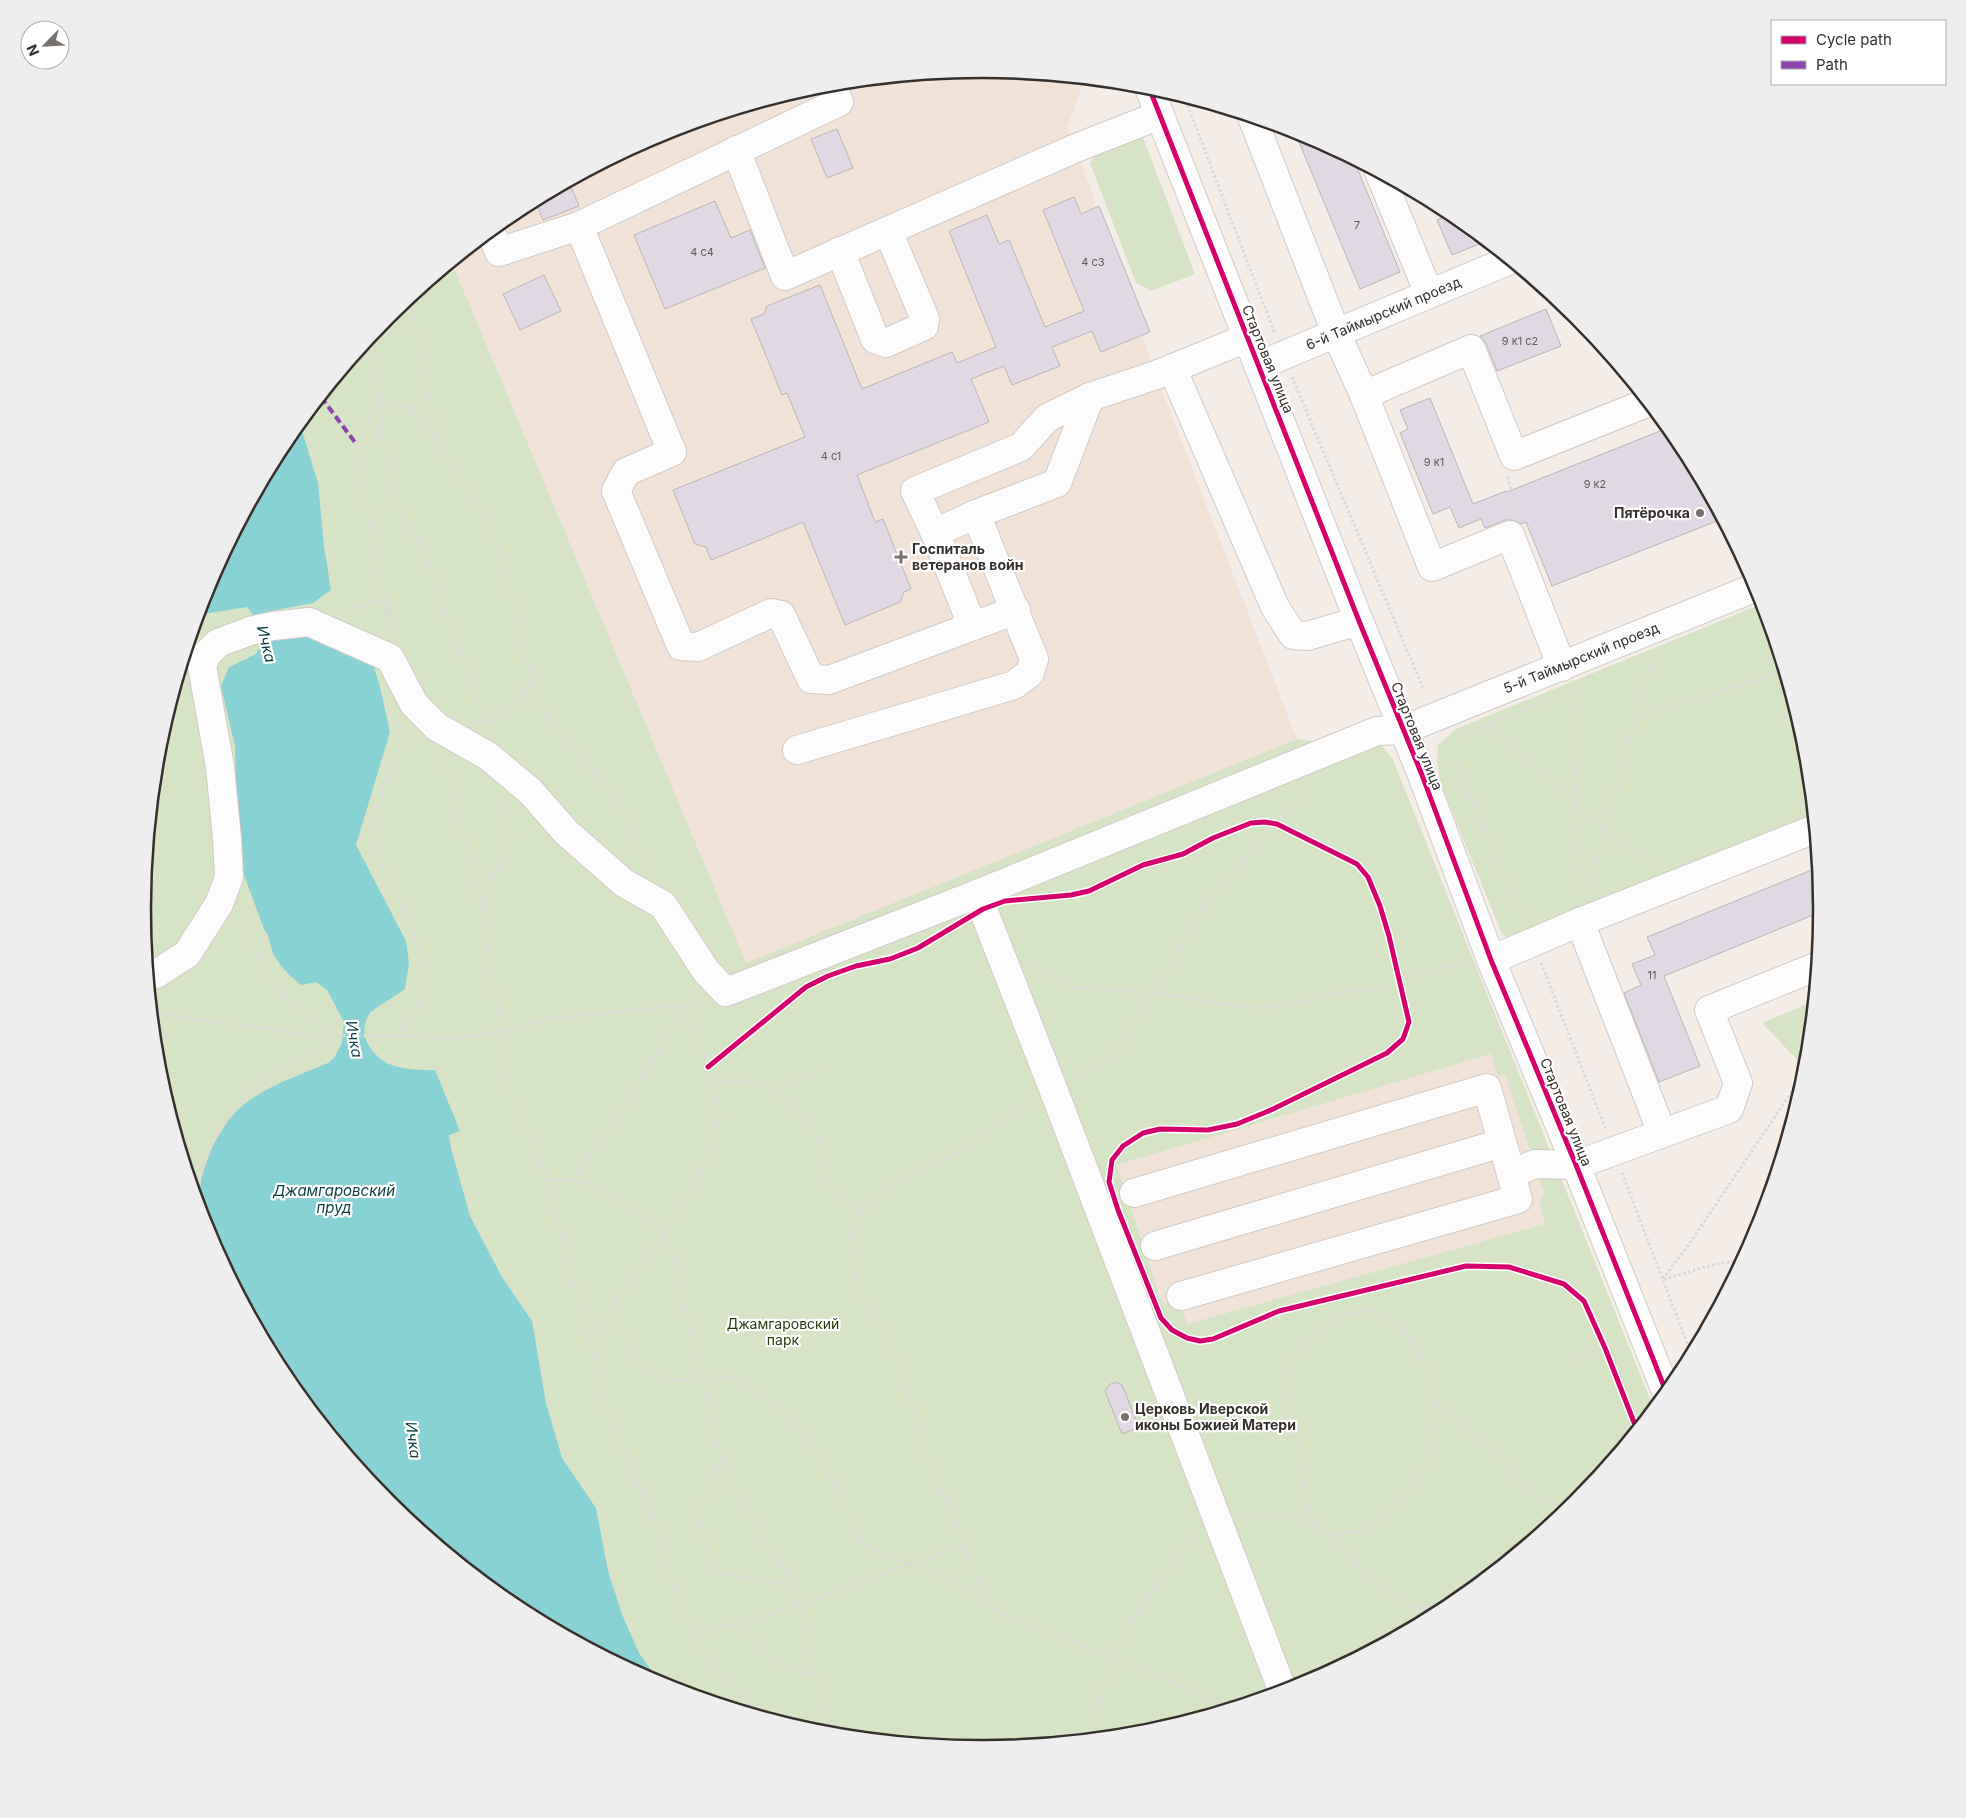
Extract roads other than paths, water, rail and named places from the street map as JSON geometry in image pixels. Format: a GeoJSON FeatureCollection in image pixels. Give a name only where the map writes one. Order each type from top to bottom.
{"type":"FeatureCollection","features":[{"type":"Feature","properties":{"kind":"street"},"geometry":{"type":"LineString","coordinates":[[493,237],[499,252],[578,226],[839,102],[835,91]]}},
{"type":"Feature","properties":{"kind":"street","name":"Стартовая улица"},"geometry":{"type":"LineString","coordinates":[[1152,95],[1358,621],[1403,730],[1480,959],[1576,1166],[1664,1386]]}},
{"type":"Feature","properties":{"kind":"street"},"geometry":{"type":"LineString","coordinates":[[736,150],[786,276],[1076,148],[1160,115]]}},
{"type":"Feature","properties":{"kind":"street"},"geometry":{"type":"LineString","coordinates":[[1255,124],[1336,332],[1364,395],[1432,568],[1510,535],[1564,679]]}},
{"type":"Feature","properties":{"kind":"street"},"geometry":{"type":"LineString","coordinates":[[1382,180],[1429,294]]}},
{"type":"Feature","properties":{"kind":"street"},"geometry":{"type":"LineString","coordinates":[[578,226],[672,452],[626,472],[616,491],[681,646],[698,647],[772,614],[781,615],[811,679],[829,680],[1016,610]]}},
{"type":"Feature","properties":{"kind":"street"},"geometry":{"type":"LineString","coordinates":[[840,252],[875,339],[886,343],[924,326],[925,319],[888,231]]}},
{"type":"Feature","properties":{"kind":"street","name":"6-й Таймырский проезд"},"geometry":{"type":"LineString","coordinates":[[1258,366],[1505,262]]}},
{"type":"Feature","properties":{"kind":"street"},"geometry":{"type":"LineString","coordinates":[[972,625],[935,533],[915,491],[1021,447],[1047,418],[1090,397],[1172,368],[1247,338]]}},
{"type":"Feature","properties":{"kind":"street"},"geometry":{"type":"LineString","coordinates":[[1364,395],[1470,349],[1514,456],[1644,404]]}},
{"type":"Feature","properties":{"kind":"street"},"geometry":{"type":"LineString","coordinates":[[1172,368],[1276,607],[1293,636],[1307,636],[1358,621]]}},
{"type":"Feature","properties":{"kind":"street"},"geometry":{"type":"LineString","coordinates":[[935,533],[976,514],[1057,484],[1090,397]]}},
{"type":"Feature","properties":{"kind":"street"},"geometry":{"type":"LineString","coordinates":[[797,750],[1014,685],[1030,673],[1034,659],[976,514]]}},
{"type":"Feature","properties":{"kind":"street","name":"5-й Таймырский проезд"},"geometry":{"type":"LineString","coordinates":[[154,973],[187,954],[219,904],[229,877],[220,767],[202,666],[207,654],[218,643],[262,628],[309,622],[390,658],[414,704],[437,727],[488,756],[530,791],[566,832],[624,882],[663,905],[706,971],[726,992],[977,894],[1377,731],[1403,730],[1564,679],[1664,625],[1750,590]]}},
{"type":"Feature","properties":{"kind":"street"},"geometry":{"type":"LineString","coordinates":[[1480,959],[1533,942],[1810,831]]}},
{"type":"Feature","properties":{"kind":"street"},"geometry":{"type":"LineString","coordinates":[[977,894],[1280,1685]]}},
{"type":"Feature","properties":{"kind":"street"},"geometry":{"type":"LineString","coordinates":[[1580,922],[1662,1133]]}},
{"type":"Feature","properties":{"kind":"street"},"geometry":{"type":"LineString","coordinates":[[1511,1174],[1535,1164],[1576,1166],[1729,1109],[1738,1082],[1709,1010],[1812,968]]}},
{"type":"Feature","properties":{"kind":"street"},"geometry":{"type":"LineString","coordinates":[[1134,1193],[1487,1088],[1518,1199],[1181,1296]]}},
{"type":"Feature","properties":{"kind":"street"},"geometry":{"type":"LineString","coordinates":[[1155,1246],[1502,1143]]}},
{"type":"Feature","properties":{"kind":"water","name":"Джамгаровский пруд"},"geometry":{"type":"Polygon","coordinates":[[[302,432],[318,483],[324,546],[331,590],[313,603],[266,612],[272,641],[291,635],[311,633],[370,654],[390,732],[356,845],[406,941],[409,963],[405,989],[370,1013],[364,1028],[365,1035],[371,1049],[389,1064],[406,1069],[435,1070],[460,1131],[449,1135],[470,1216],[502,1277],[532,1321],[546,1403],[562,1458],[596,1508],[608,1571],[623,1617],[639,1653],[652,1671],[615,1655],[567,1629],[521,1600],[477,1569],[395,1497],[323,1415],[292,1371],[263,1325],[237,1277],[215,1227],[201,1189],[201,1184],[209,1154],[224,1127],[232,1116],[251,1099],[328,1063],[334,1058],[342,1043],[344,1022],[327,990],[316,982],[302,985],[279,964],[273,953],[268,935],[264,929],[237,856],[235,746],[221,686],[229,667],[256,654],[260,647],[253,615],[247,607],[207,614],[237,541],[263,493],[302,432]]]}},
{"type":"Feature","properties":{"kind":"place","name":"Пятёрочка"},"geometry":{"type":"Point","coordinates":[1700,513]}},
{"type":"Feature","properties":{"kind":"place","name":"Госпиталь ветеранов войн"},"geometry":{"type":"Point","coordinates":[901,557]}},
{"type":"Feature","properties":{"kind":"place","name":"Церковь Иверской иконы Божией Матери"},"geometry":{"type":"Point","coordinates":[1125,1417]}},
{"type":"Feature","properties":{"kind":"water label","name":"Ичка"},"geometry":{"type":"Point","coordinates":[266,644]}},
{"type":"Feature","properties":{"kind":"water label","name":"Ичка"},"geometry":{"type":"Point","coordinates":[354,1039]}},
{"type":"Feature","properties":{"kind":"water label","name":"Ичка"},"geometry":{"type":"Point","coordinates":[413,1440]}},
{"type":"Feature","properties":{"kind":"park label","name":"Джамгаровский парк"},"geometry":{"type":"Point","coordinates":[783,1332]}}]}
